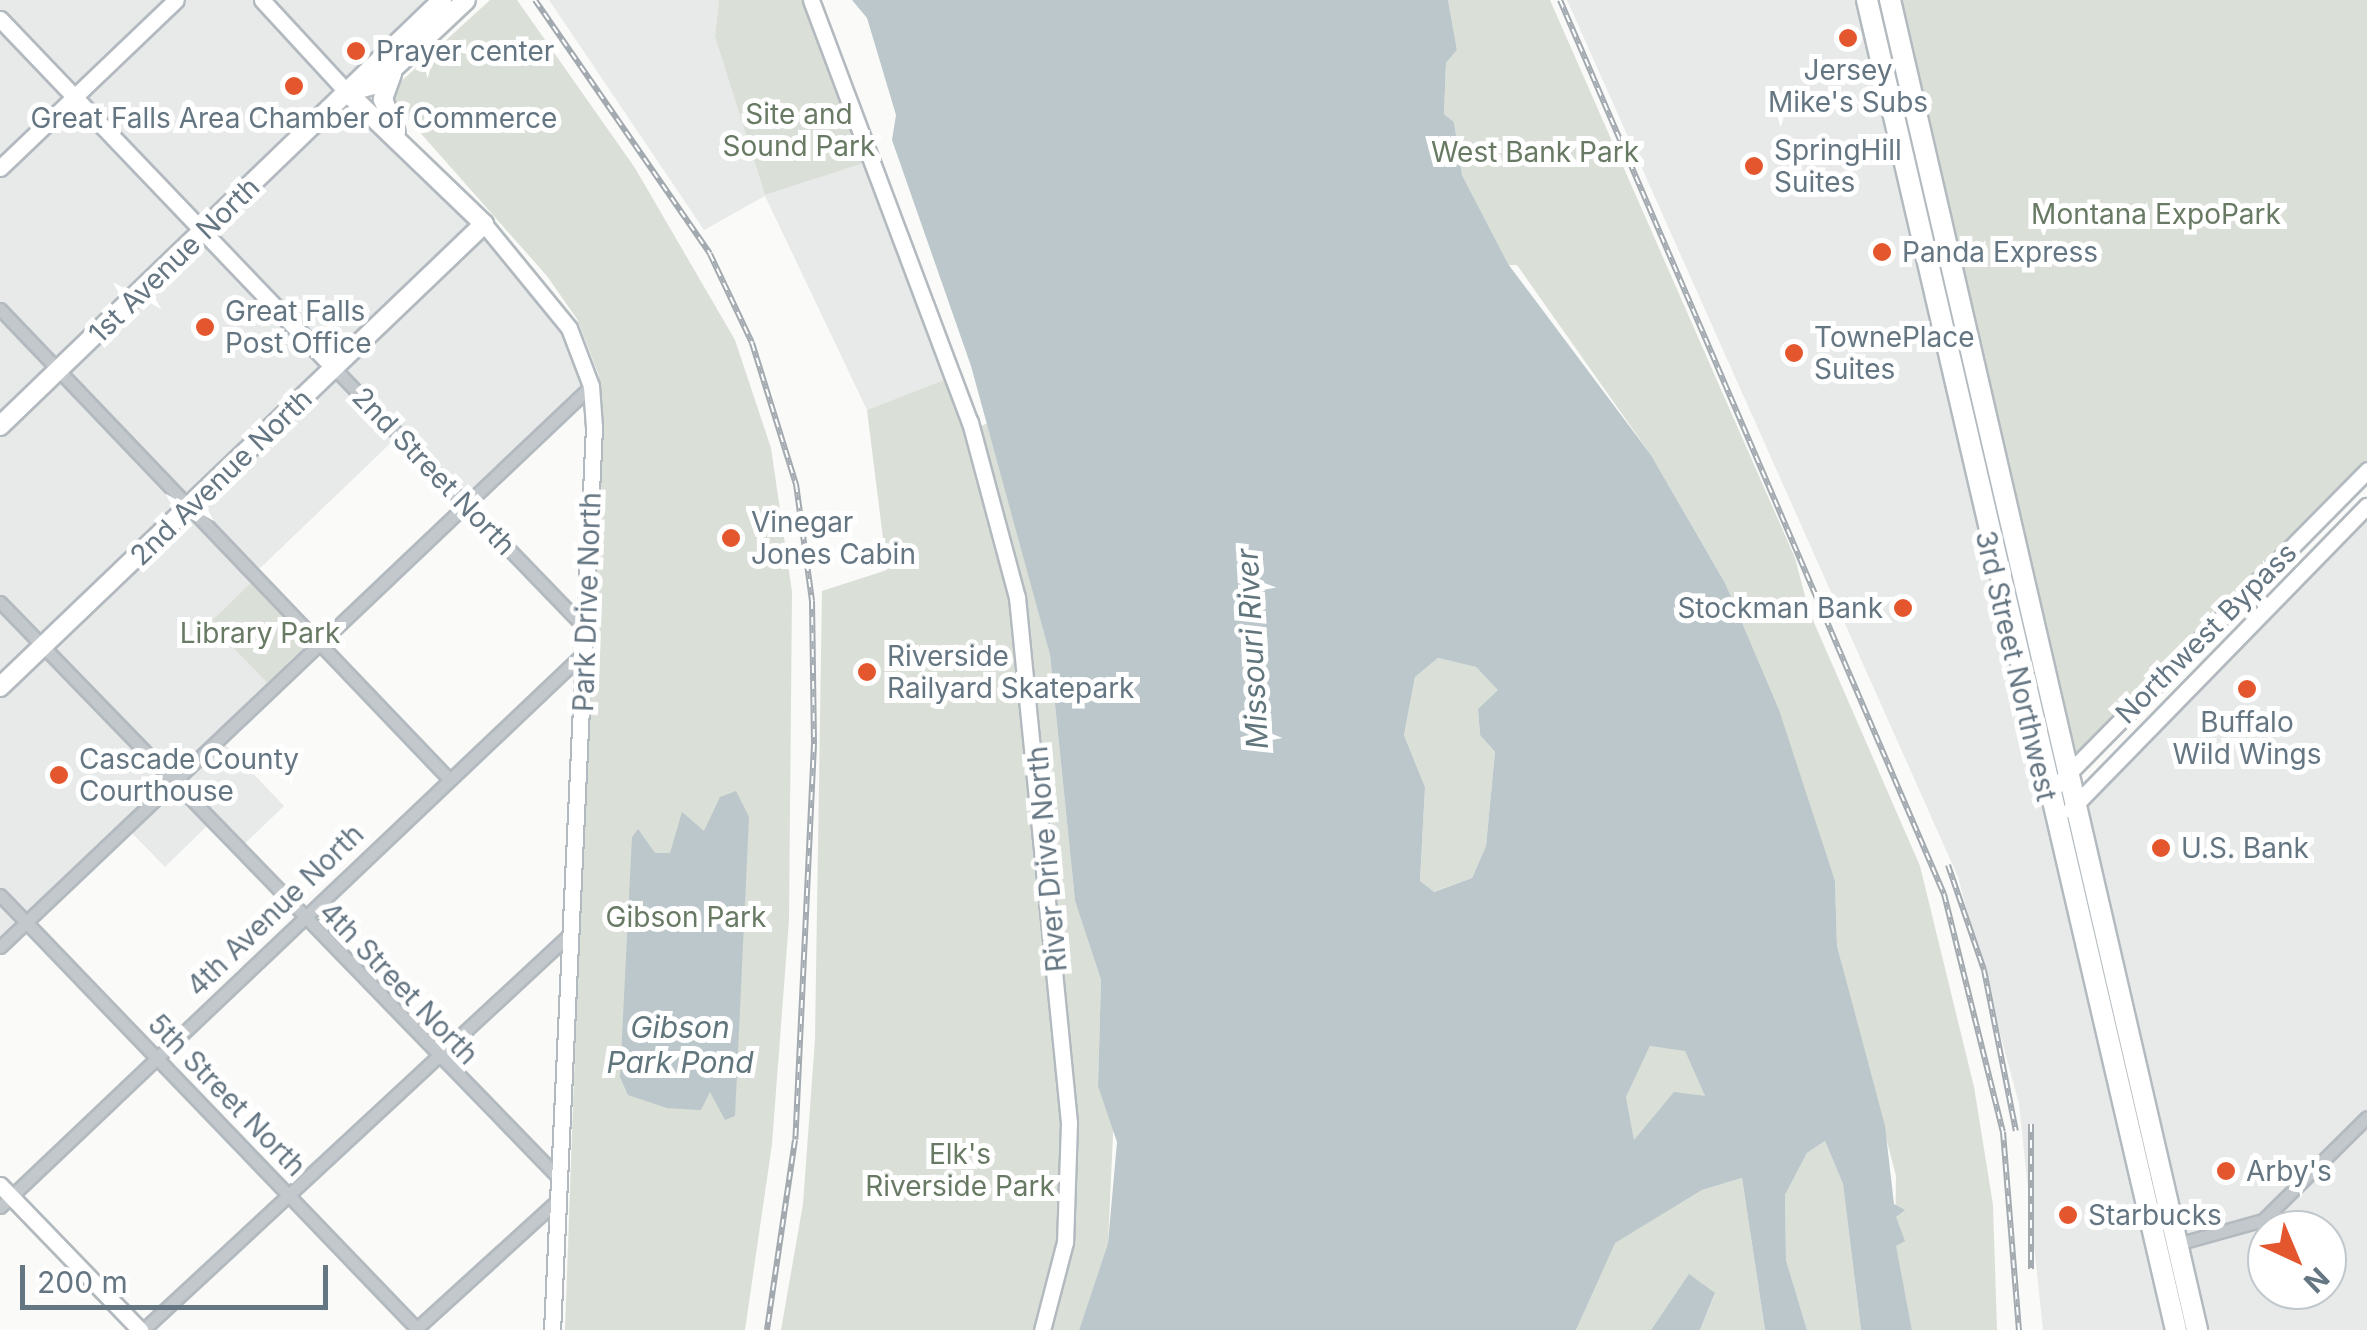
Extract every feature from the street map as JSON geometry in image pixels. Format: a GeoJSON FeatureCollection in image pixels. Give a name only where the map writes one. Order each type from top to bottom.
{"type":"FeatureCollection","features":[{"type":"Feature","properties":{"kind":"highway","name":"3rd Street Northwest"},"geometry":{"type":"LineString","coordinates":[[1867,0],[2053,826],[2167,1247],[2198,1330]]}},
{"type":"Feature","properties":{"kind":"highway","name":"3rd Street Northwest"},"geometry":{"type":"LineString","coordinates":[[1890,0],[2070,770],[2167,1247],[2176,1330]]}},
{"type":"Feature","properties":{"kind":"main road"},"geometry":{"type":"LineString","coordinates":[[0,168],[176,0]]}},
{"type":"Feature","properties":{"kind":"main road","name":"Park Drive North"},"geometry":{"type":"LineString","coordinates":[[262,0],[347,92],[484,224],[547,292],[591,386],[586,650],[552,1330]]}},
{"type":"Feature","properties":{"kind":"main road","name":"1st Avenue North"},"geometry":{"type":"LineString","coordinates":[[0,426],[442,0]]}},
{"type":"Feature","properties":{"kind":"main road","name":"1st Avenue North"},"geometry":{"type":"LineString","coordinates":[[347,92],[377,84],[466,0]]}},
{"type":"Feature","properties":{"kind":"main road","name":"River Drive North"},"geometry":{"type":"LineString","coordinates":[[811,0],[970,422],[1016,598],[1068,1122],[1065,1242],[1042,1330]]}},
{"type":"Feature","properties":{"kind":"main road","name":"2nd Street North"},"geometry":{"type":"LineString","coordinates":[[0,19],[334,368]]}},
{"type":"Feature","properties":{"kind":"main road"},"geometry":{"type":"LineString","coordinates":[[397,65],[383,99],[403,146]]}},
{"type":"Feature","properties":{"kind":"main road","name":"2nd Avenue North"},"geometry":{"type":"LineString","coordinates":[[0,687],[484,224]]}},
{"type":"Feature","properties":{"kind":"main road","name":"Northwest Bypass"},"geometry":{"type":"LineString","coordinates":[[2046,796],[2367,470]]}},
{"type":"Feature","properties":{"kind":"main road","name":"Northwest Bypass"},"geometry":{"type":"LineString","coordinates":[[2053,826],[2367,506]]}},
{"type":"Feature","properties":{"kind":"main road"},"geometry":{"type":"LineString","coordinates":[[4,1196],[142,1330]]}},
{"type":"Feature","properties":{"kind":"street"},"geometry":{"type":"LineString","coordinates":[[0,309],[448,778]]}},
{"type":"Feature","properties":{"kind":"street","name":"2nd Street North"},"geometry":{"type":"LineString","coordinates":[[334,368],[586,629]]}},
{"type":"Feature","properties":{"kind":"street"},"geometry":{"type":"LineString","coordinates":[[0,947],[591,386]]}},
{"type":"Feature","properties":{"kind":"street","name":"4th Street North"},"geometry":{"type":"LineString","coordinates":[[0,602],[302,919],[558,1177]]}},
{"type":"Feature","properties":{"kind":"street","name":"4th Avenue North"},"geometry":{"type":"LineString","coordinates":[[4,1196],[156,1060],[586,650]]}},
{"type":"Feature","properties":{"kind":"street","name":"5th Street North"},"geometry":{"type":"LineString","coordinates":[[0,895],[416,1330]]}},
{"type":"Feature","properties":{"kind":"street"},"geometry":{"type":"LineString","coordinates":[[142,1330],[434,1055],[570,934]]}},
{"type":"Feature","properties":{"kind":"street"},"geometry":{"type":"LineString","coordinates":[[2167,1247],[2263,1220],[2367,1117]]}},
{"type":"Feature","properties":{"kind":"street"},"geometry":{"type":"LineString","coordinates":[[416,1330],[557,1200]]}},
{"type":"Feature","properties":{"kind":"shaded area"},"geometry":{"type":"Polygon","coordinates":[[[0,0],[442,0],[347,93],[547,292],[591,386],[464,504],[398,436],[255,573],[320,641],[220,739],[284,806],[237,851],[210,823],[165,867],[127,828],[0,947],[0,0]]]}},
{"type":"Feature","properties":{"kind":"shaded area"},"geometry":{"type":"Polygon","coordinates":[[[549,0],[719,0],[715,37],[765,195],[867,162],[949,378],[867,410],[765,196],[704,230],[549,0]]]}},
{"type":"Feature","properties":{"kind":"shaded area"},"geometry":{"type":"Polygon","coordinates":[[[1567,0],[1867,0],[2176,1330],[2043,1330],[2019,1104],[1958,877],[1567,0]]]}},
{"type":"Feature","properties":{"kind":"shaded area"},"geometry":{"type":"Polygon","coordinates":[[[2367,506],[2367,1330],[2197,1330],[2077,804],[2367,506]]]}},
{"type":"Feature","properties":{"kind":"green space","name":"Gibson Park"},"geometry":{"type":"Polygon","coordinates":[[[490,0],[517,0],[635,168],[735,340],[771,448],[792,592],[789,920],[772,1144],[745,1330],[565,1330],[599,376],[577,319],[547,276],[394,103],[396,86],[490,0]]]}},
{"type":"Feature","properties":{"kind":"green space","name":"Site and Sound Park"},"geometry":{"type":"Polygon","coordinates":[[[719,0],[804,0],[867,162],[765,195],[715,37],[719,0]]]}},
{"type":"Feature","properties":{"kind":"green space","name":"West Bank Park"},"geometry":{"type":"Polygon","coordinates":[[[1448,0],[1550,0],[1795,558],[1809,611],[1920,866],[1974,1087],[1993,1205],[1997,1330],[1912,1330],[1895,1245],[1896,1176],[1837,946],[1835,881],[1725,583],[1651,455],[1517,265],[1508,265],[1462,175],[1454,122],[1444,114],[1446,63],[1457,50],[1448,0]]]}},
{"type":"Feature","properties":{"kind":"green space","name":"Montana ExpoPark"},"geometry":{"type":"Polygon","coordinates":[[[1890,0],[2367,0],[2367,470],[2070,770],[1890,0]]]}},
{"type":"Feature","properties":{"kind":"green space","name":"Elk's Riverside Park"},"geometry":{"type":"Polygon","coordinates":[[[949,378],[967,432],[988,423],[1050,655],[1075,901],[1101,980],[1098,1086],[1114,1113],[1108,1243],[1079,1330],[781,1330],[803,1204],[815,1039],[822,591],[887,570],[867,410],[949,378]]]}},
{"type":"Feature","properties":{"kind":"green space","name":"Library Park"},"geometry":{"type":"Polygon","coordinates":[[[252,582],[310,642],[267,683],[210,623],[252,582]]]}},
{"type":"Feature","properties":{"kind":"green space"},"geometry":{"type":"Polygon","coordinates":[[[1438,658],[1476,667],[1499,690],[1478,709],[1480,735],[1495,752],[1486,846],[1472,878],[1433,892],[1420,881],[1425,787],[1404,735],[1415,677],[1438,658]]]}},
{"type":"Feature","properties":{"kind":"green space"},"geometry":{"type":"Polygon","coordinates":[[[1650,1046],[1685,1050],[1705,1096],[1634,1141],[1626,1097],[1650,1046]]]}},
{"type":"Feature","properties":{"kind":"green space"},"geometry":{"type":"Polygon","coordinates":[[[1825,1141],[1843,1184],[1861,1330],[1807,1330],[1786,1260],[1785,1195],[1807,1153],[1825,1141]]]}},
{"type":"Feature","properties":{"kind":"green space"},"geometry":{"type":"Polygon","coordinates":[[[1742,1178],[1765,1330],[1700,1330],[1715,1294],[1689,1275],[1651,1330],[1576,1330],[1614,1243],[1702,1190],[1742,1178]]]}},
{"type":"Feature","properties":{"kind":"water","name":"Missouri River"},"geometry":{"type":"Polygon","coordinates":[[[852,0],[1448,0],[1457,50],[1446,63],[1444,114],[1454,122],[1462,175],[1508,264],[1651,455],[1725,583],[1779,710],[1835,881],[1837,946],[1885,1126],[1894,1204],[1905,1210],[1896,1217],[1905,1241],[1896,1246],[1912,1330],[1861,1330],[1843,1184],[1825,1141],[1807,1153],[1785,1195],[1786,1260],[1807,1330],[1765,1330],[1742,1178],[1702,1190],[1615,1243],[1576,1330],[1079,1330],[1108,1243],[1117,1142],[1098,1086],[1101,980],[1075,901],[1050,655],[971,366],[892,140],[896,115],[867,18],[852,0]],[[1438,658],[1415,677],[1404,735],[1425,787],[1420,881],[1434,892],[1472,878],[1486,846],[1495,752],[1480,735],[1478,709],[1498,690],[1476,667],[1438,658]],[[1650,1046],[1626,1097],[1634,1140],[1674,1092],[1705,1096],[1685,1051],[1650,1046]]]}},
{"type":"Feature","properties":{"kind":"water","name":"Gibson Park Pond"},"geometry":{"type":"Polygon","coordinates":[[[736,791],[749,817],[735,1116],[725,1120],[710,1092],[701,1110],[667,1108],[628,1095],[620,1077],[632,837],[638,829],[655,853],[670,853],[682,812],[704,831],[720,797],[736,791]]]}},
{"type":"Feature","properties":{"kind":"water"},"geometry":{"type":"Polygon","coordinates":[[[1689,1274],[1715,1293],[1700,1330],[1651,1330],[1689,1274]]]}},
{"type":"Feature","properties":{"kind":"railway"},"geometry":{"type":"LineString","coordinates":[[535,0],[710,254],[752,343],[796,484],[812,601],[814,744],[795,1140],[767,1330]]}},
{"type":"Feature","properties":{"kind":"railway"},"geometry":{"type":"LineString","coordinates":[[1560,0],[1944,894],[2003,1132],[2019,1330]]}},
{"type":"Feature","properties":{"kind":"railway"},"geometry":{"type":"LineString","coordinates":[[1948,865],[1984,970],[2016,1131]]}},
{"type":"Feature","properties":{"kind":"railway"},"geometry":{"type":"LineString","coordinates":[[2031,1124],[2031,1269]]}},
{"type":"Feature","properties":{"kind":"place","name":"Jersey Mike's Subs"},"geometry":{"type":"Point","coordinates":[1848,38]}},
{"type":"Feature","properties":{"kind":"place","name":"Prayer center"},"geometry":{"type":"Point","coordinates":[356,51]}},
{"type":"Feature","properties":{"kind":"place","name":"Great Falls Area Chamber of Commerce"},"geometry":{"type":"Point","coordinates":[294,86]}},
{"type":"Feature","properties":{"kind":"place","name":"SpringHill Suites"},"geometry":{"type":"Point","coordinates":[1754,166]}},
{"type":"Feature","properties":{"kind":"place","name":"Panda Express"},"geometry":{"type":"Point","coordinates":[1882,252]}},
{"type":"Feature","properties":{"kind":"place","name":"Great Falls Post Office"},"geometry":{"type":"Point","coordinates":[205,327]}},
{"type":"Feature","properties":{"kind":"place","name":"TownePlace Suites"},"geometry":{"type":"Point","coordinates":[1794,353]}},
{"type":"Feature","properties":{"kind":"place","name":"Vinegar Jones Cabin"},"geometry":{"type":"Point","coordinates":[731,538]}},
{"type":"Feature","properties":{"kind":"place","name":"Stockman Bank"},"geometry":{"type":"Point","coordinates":[1903,608]}},
{"type":"Feature","properties":{"kind":"place","name":"Riverside Railyard Skatepark"},"geometry":{"type":"Point","coordinates":[867,672]}},
{"type":"Feature","properties":{"kind":"place","name":"Buffalo Wild Wings"},"geometry":{"type":"Point","coordinates":[2247,689]}},
{"type":"Feature","properties":{"kind":"place","name":"Cascade County Courthouse"},"geometry":{"type":"Point","coordinates":[59,775]}},
{"type":"Feature","properties":{"kind":"place","name":"U.S. Bank"},"geometry":{"type":"Point","coordinates":[2161,848]}},
{"type":"Feature","properties":{"kind":"place","name":"Arby's"},"geometry":{"type":"Point","coordinates":[2226,1171]}},
{"type":"Feature","properties":{"kind":"place","name":"Starbucks"},"geometry":{"type":"Point","coordinates":[2068,1215]}}]}
